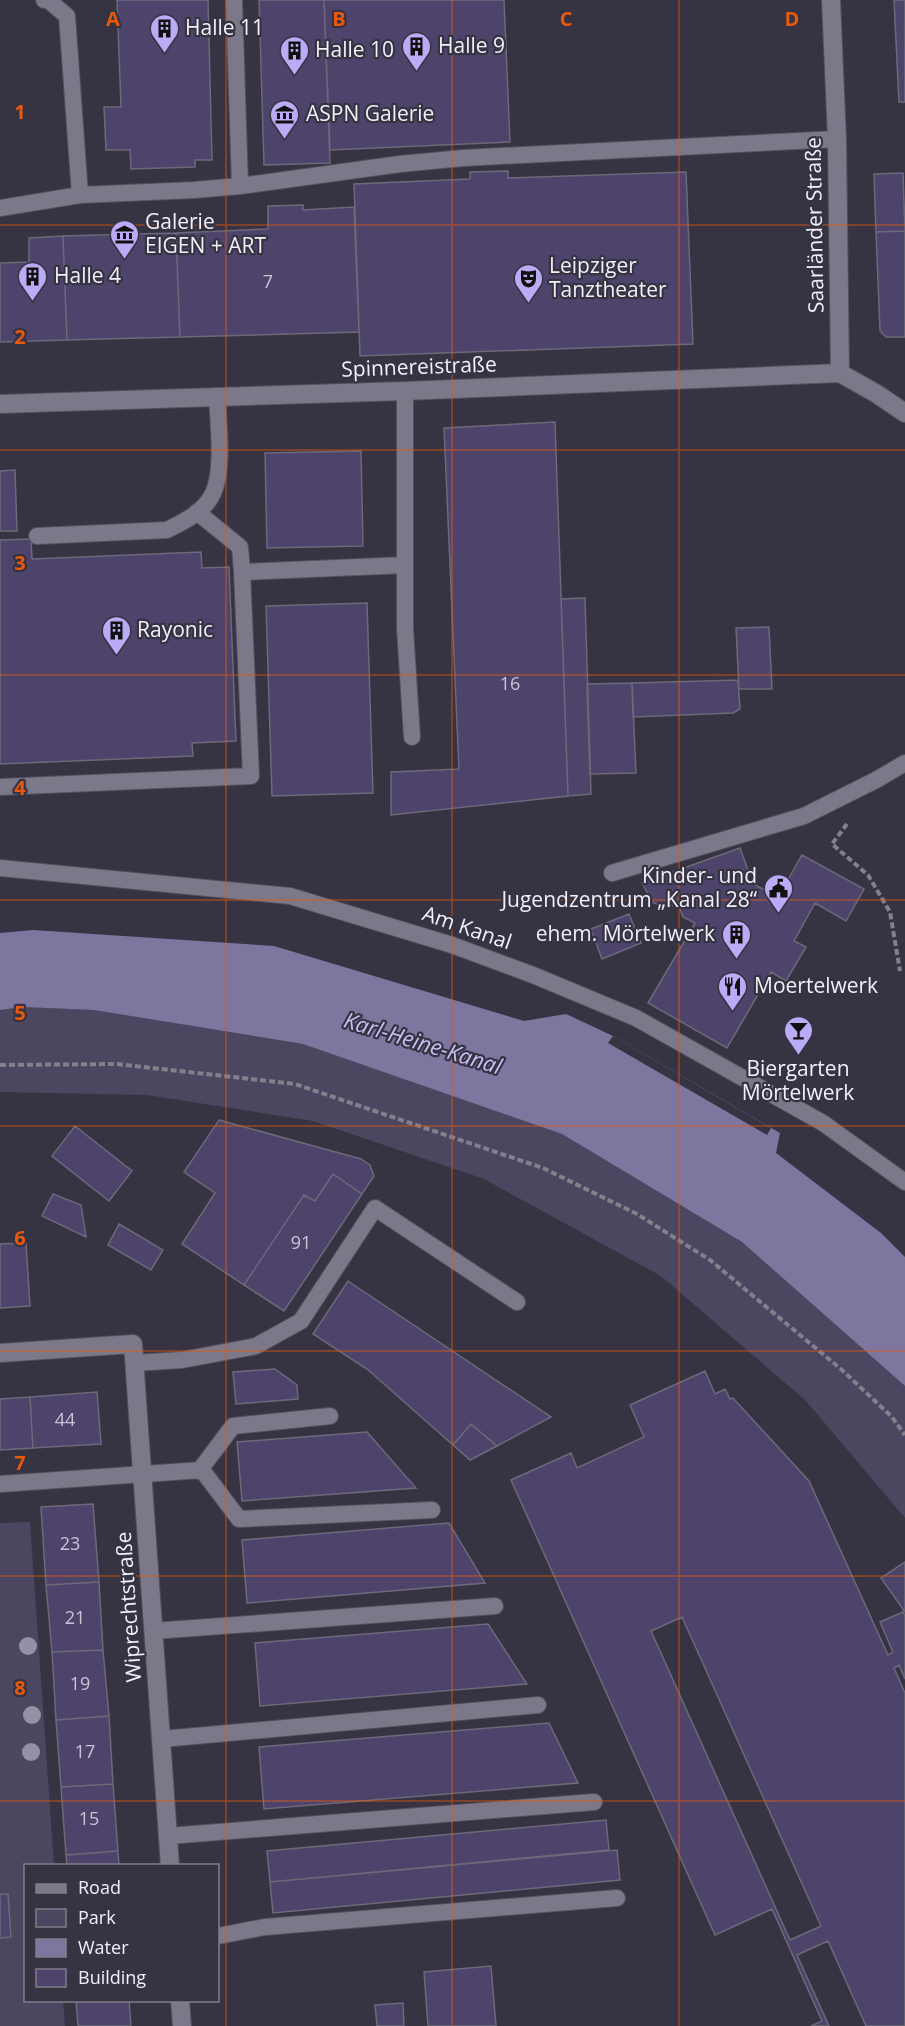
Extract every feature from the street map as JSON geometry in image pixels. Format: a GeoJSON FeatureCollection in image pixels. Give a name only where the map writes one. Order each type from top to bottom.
{"type":"FeatureCollection","features":[{"type":"Feature","properties":{"kind":"street","name":"Saarländer Straße"},"geometry":{"type":"LineString","coordinates":[[831,0],[837,139],[840,373]]}},
{"type":"Feature","properties":{"kind":"street","name":"Spinnereistraße"},"geometry":{"type":"LineString","coordinates":[[0,404],[405,391],[840,373]]}},
{"type":"Feature","properties":{"kind":"street"},"geometry":{"type":"LineString","coordinates":[[840,373],[878,394],[905,413]]}},
{"type":"Feature","properties":{"kind":"street","name":"Wiprechtstraße"},"geometry":{"type":"LineString","coordinates":[[0,1353],[133,1344],[170,1864]]}},
{"type":"Feature","properties":{"kind":"street"},"geometry":{"type":"LineString","coordinates":[[180,2002],[182,2026]]}},
{"type":"Feature","properties":{"kind":"lane"},"geometry":{"type":"LineString","coordinates":[[44,0],[48,0],[67,16],[80,195]]}},
{"type":"Feature","properties":{"kind":"lane"},"geometry":{"type":"LineString","coordinates":[[234,0],[240,186]]}},
{"type":"Feature","properties":{"kind":"lane"},"geometry":{"type":"LineString","coordinates":[[0,208],[80,195],[240,186],[400,164],[463,158],[837,139]]}},
{"type":"Feature","properties":{"kind":"lane"},"geometry":{"type":"LineString","coordinates":[[405,391],[405,628],[412,737]]}},
{"type":"Feature","properties":{"kind":"lane"},"geometry":{"type":"LineString","coordinates":[[37,536],[167,530],[198,512],[211,497],[218,476],[220,445],[217,396]]}},
{"type":"Feature","properties":{"kind":"lane"},"geometry":{"type":"LineString","coordinates":[[0,787],[251,776],[240,546],[198,512]]}},
{"type":"Feature","properties":{"kind":"lane"},"geometry":{"type":"LineString","coordinates":[[242,572],[405,565]]}},
{"type":"Feature","properties":{"kind":"lane"},"geometry":{"type":"LineString","coordinates":[[612,873],[804,816],[905,763]]}},
{"type":"Feature","properties":{"kind":"lane","name":"Am Kanal"},"geometry":{"type":"LineString","coordinates":[[0,868],[290,896],[452,945],[533,975],[636,1018],[823,1123],[905,1182]]}},
{"type":"Feature","properties":{"kind":"lane"},"geometry":{"type":"LineString","coordinates":[[134,1363],[182,1360],[256,1346],[300,1321],[375,1208],[517,1302]]}},
{"type":"Feature","properties":{"kind":"lane"},"geometry":{"type":"LineString","coordinates":[[199,1471],[233,1426],[330,1416]]}},
{"type":"Feature","properties":{"kind":"lane"},"geometry":{"type":"LineString","coordinates":[[0,1484],[202,1470],[240,1519],[432,1510]]}},
{"type":"Feature","properties":{"kind":"lane"},"geometry":{"type":"LineString","coordinates":[[153,1631],[495,1606]]}},
{"type":"Feature","properties":{"kind":"lane"},"geometry":{"type":"LineString","coordinates":[[162,1739],[538,1705]]}},
{"type":"Feature","properties":{"kind":"lane"},"geometry":{"type":"LineString","coordinates":[[168,1836],[594,1802]]}},
{"type":"Feature","properties":{"kind":"lane"},"geometry":{"type":"LineString","coordinates":[[219,1936],[266,1927],[617,1898]]}},
{"type":"Feature","properties":{"kind":"path"},"geometry":{"type":"LineString","coordinates":[[832,844],[868,875],[890,912],[900,971]]}},
{"type":"Feature","properties":{"kind":"path"},"geometry":{"type":"LineString","coordinates":[[0,1065],[117,1064],[295,1084],[543,1168],[638,1214],[710,1260],[842,1370],[891,1416],[905,1435]]}},
{"type":"Feature","properties":{"kind":"green space","name":"Karl-Heine-Kanal"},"geometry":{"type":"Polygon","coordinates":[[[23,1007],[94,1010],[303,1044],[562,1134],[742,1242],[905,1386],[905,1518],[806,1401],[661,1276],[484,1179],[313,1121],[147,1095],[0,1092],[0,1010],[23,1007]]]}},
{"type":"Feature","properties":{"kind":"green space"},"geometry":{"type":"Polygon","coordinates":[[[30,1522],[54,1864],[24,1864],[24,2002],[63,2002],[65,2026],[0,2026],[0,1523],[30,1522]]]}},
{"type":"Feature","properties":{"kind":"water"},"geometry":{"type":"Polygon","coordinates":[[[33,930],[274,946],[524,1021],[566,1014],[613,1036],[780,1133],[776,1153],[881,1233],[905,1257],[905,1386],[742,1242],[562,1134],[303,1044],[94,1010],[23,1007],[0,1010],[0,933],[33,930]]]}},
{"type":"Feature","properties":{"kind":"pier"},"geometry":{"type":"Polygon","coordinates":[[[613,1036],[771,1128],[767,1135],[608,1043],[613,1036]]]}},
{"type":"Feature","properties":{"kind":"building","name":"Halle 11"},"geometry":{"type":"Polygon","coordinates":[[[117,0],[208,0],[212,160],[195,160],[195,167],[131,169],[130,150],[106,150],[104,107],[121,107],[117,0]]]}},
{"type":"Feature","properties":{"kind":"building","name":"Halle 10"},"geometry":{"type":"Polygon","coordinates":[[[259,0],[324,0],[330,163],[264,165],[259,0]]]}},
{"type":"Feature","properties":{"kind":"building","name":"Halle 9"},"geometry":{"type":"Polygon","coordinates":[[[324,0],[504,0],[510,142],[330,150],[324,0]]]}},
{"type":"Feature","properties":{"kind":"building"},"geometry":{"type":"Polygon","coordinates":[[[894,0],[905,0],[905,102],[899,102],[894,0]]]}},
{"type":"Feature","properties":{"kind":"building"},"geometry":{"type":"Polygon","coordinates":[[[508,171],[508,178],[686,172],[693,344],[360,356],[354,184],[470,179],[470,172],[508,171]]]}},
{"type":"Feature","properties":{"kind":"building"},"geometry":{"type":"Polygon","coordinates":[[[903,173],[905,231],[876,232],[874,174],[903,173]]]}},
{"type":"Feature","properties":{"kind":"building"},"geometry":{"type":"Polygon","coordinates":[[[303,205],[303,210],[354,207],[359,332],[180,337],[176,233],[268,229],[268,206],[303,205]]]}},
{"type":"Feature","properties":{"kind":"building"},"geometry":{"type":"Polygon","coordinates":[[[905,231],[905,337],[886,337],[880,331],[876,232],[905,231]]]}},
{"type":"Feature","properties":{"kind":"building"},"geometry":{"type":"Polygon","coordinates":[[[176,233],[180,337],[67,340],[63,236],[176,233]]]}},
{"type":"Feature","properties":{"kind":"building","name":"Halle 4"},"geometry":{"type":"Polygon","coordinates":[[[63,236],[67,340],[0,342],[0,263],[29,262],[29,238],[63,236]]]}},
{"type":"Feature","properties":{"kind":"building"},"geometry":{"type":"Polygon","coordinates":[[[555,422],[568,796],[391,815],[391,772],[459,769],[444,428],[555,422]]]}},
{"type":"Feature","properties":{"kind":"building"},"geometry":{"type":"Polygon","coordinates":[[[361,451],[363,546],[267,548],[265,453],[361,451]]]}},
{"type":"Feature","properties":{"kind":"building"},"geometry":{"type":"Polygon","coordinates":[[[15,470],[17,531],[0,531],[0,471],[15,470]]]}},
{"type":"Feature","properties":{"kind":"building","name":"Rayonic"},"geometry":{"type":"Polygon","coordinates":[[[31,539],[32,559],[201,552],[202,568],[229,567],[236,741],[192,743],[193,756],[0,764],[0,540],[31,539]]]}},
{"type":"Feature","properties":{"kind":"building"},"geometry":{"type":"Polygon","coordinates":[[[585,598],[591,794],[568,796],[561,599],[585,598]]]}},
{"type":"Feature","properties":{"kind":"building"},"geometry":{"type":"Polygon","coordinates":[[[367,603],[373,793],[272,796],[266,606],[367,603]]]}},
{"type":"Feature","properties":{"kind":"building"},"geometry":{"type":"Polygon","coordinates":[[[769,627],[772,689],[739,689],[736,628],[769,627]]]}},
{"type":"Feature","properties":{"kind":"building"},"geometry":{"type":"Polygon","coordinates":[[[738,680],[740,709],[733,713],[633,717],[632,683],[738,680]]]}},
{"type":"Feature","properties":{"kind":"building"},"geometry":{"type":"Polygon","coordinates":[[[632,683],[636,773],[590,774],[587,684],[632,683]]]}},
{"type":"Feature","properties":{"kind":"building","name":"ehem. Mörtelwerk"},"geometry":{"type":"Polygon","coordinates":[[[740,848],[748,870],[744,879],[778,897],[802,855],[864,889],[846,921],[815,903],[794,941],[806,947],[786,981],[771,972],[727,1048],[648,1003],[695,923],[683,917],[678,904],[666,908],[652,902],[642,883],[740,848]]]}},
{"type":"Feature","properties":{"kind":"building"},"geometry":{"type":"Polygon","coordinates":[[[629,914],[641,943],[602,959],[591,929],[629,914]]]}},
{"type":"Feature","properties":{"kind":"building"},"geometry":{"type":"Polygon","coordinates":[[[219,1120],[361,1159],[370,1165],[374,1176],[362,1194],[333,1174],[315,1201],[304,1195],[244,1285],[182,1244],[215,1193],[184,1172],[219,1120]]]}},
{"type":"Feature","properties":{"kind":"building"},"geometry":{"type":"Polygon","coordinates":[[[75,1126],[132,1171],[109,1201],[52,1156],[75,1126]]]}},
{"type":"Feature","properties":{"kind":"building"},"geometry":{"type":"Polygon","coordinates":[[[333,1174],[362,1194],[284,1311],[244,1285],[304,1195],[315,1201],[333,1174]]]}},
{"type":"Feature","properties":{"kind":"building"},"geometry":{"type":"Polygon","coordinates":[[[53,1194],[81,1205],[86,1237],[42,1216],[53,1194]]]}},
{"type":"Feature","properties":{"kind":"building"},"geometry":{"type":"Polygon","coordinates":[[[119,1224],[163,1250],[151,1270],[108,1245],[119,1224]]]}},
{"type":"Feature","properties":{"kind":"building"},"geometry":{"type":"Polygon","coordinates":[[[26,1243],[30,1306],[0,1308],[0,1244],[26,1243]]]}},
{"type":"Feature","properties":{"kind":"building"},"geometry":{"type":"Polygon","coordinates":[[[348,1281],[551,1417],[497,1446],[471,1424],[453,1445],[367,1369],[313,1334],[348,1281]]]}},
{"type":"Feature","properties":{"kind":"building"},"geometry":{"type":"Polygon","coordinates":[[[275,1369],[297,1385],[298,1399],[236,1404],[233,1372],[275,1369]]]}},
{"type":"Feature","properties":{"kind":"building"},"geometry":{"type":"Polygon","coordinates":[[[705,1371],[715,1394],[725,1389],[730,1399],[733,1398],[809,1481],[888,1655],[893,1652],[880,1622],[903,1612],[905,1616],[905,1679],[899,1665],[894,1668],[905,1693],[905,2026],[866,2026],[828,1941],[797,1955],[829,2026],[811,2026],[822,2021],[772,1909],[715,1935],[511,1480],[571,1453],[577,1468],[644,1437],[630,1405],[705,1371]],[[682,1617],[651,1631],[790,1940],[821,1926],[682,1617]]]}},
{"type":"Feature","properties":{"kind":"building"},"geometry":{"type":"Polygon","coordinates":[[[97,1392],[101,1444],[33,1448],[30,1397],[97,1392]]]}},
{"type":"Feature","properties":{"kind":"building"},"geometry":{"type":"Polygon","coordinates":[[[30,1397],[33,1448],[0,1450],[0,1399],[30,1397]]]}},
{"type":"Feature","properties":{"kind":"building"},"geometry":{"type":"Polygon","coordinates":[[[471,1424],[497,1446],[470,1460],[453,1445],[471,1424]]]}},
{"type":"Feature","properties":{"kind":"building"},"geometry":{"type":"Polygon","coordinates":[[[367,1432],[416,1488],[242,1501],[237,1442],[367,1432]]]}},
{"type":"Feature","properties":{"kind":"building"},"geometry":{"type":"Polygon","coordinates":[[[93,1504],[99,1582],[46,1585],[41,1507],[93,1504]]]}},
{"type":"Feature","properties":{"kind":"building"},"geometry":{"type":"Polygon","coordinates":[[[449,1523],[485,1583],[247,1603],[242,1540],[449,1523]]]}},
{"type":"Feature","properties":{"kind":"building"},"geometry":{"type":"Polygon","coordinates":[[[905,1562],[905,1612],[881,1578],[905,1562]]]}},
{"type":"Feature","properties":{"kind":"building"},"geometry":{"type":"Polygon","coordinates":[[[99,1582],[103,1650],[52,1652],[46,1585],[99,1582]]]}},
{"type":"Feature","properties":{"kind":"building"},"geometry":{"type":"Polygon","coordinates":[[[488,1624],[527,1684],[260,1706],[255,1643],[488,1624]]]}},
{"type":"Feature","properties":{"kind":"building"},"geometry":{"type":"Polygon","coordinates":[[[103,1650],[109,1716],[56,1720],[52,1652],[103,1650]]]}},
{"type":"Feature","properties":{"kind":"building"},"geometry":{"type":"Polygon","coordinates":[[[109,1716],[113,1784],[61,1787],[56,1720],[109,1716]]]}},
{"type":"Feature","properties":{"kind":"building"},"geometry":{"type":"Polygon","coordinates":[[[549,1723],[578,1783],[264,1809],[259,1747],[549,1723]]]}},
{"type":"Feature","properties":{"kind":"building"},"geometry":{"type":"Polygon","coordinates":[[[113,1784],[118,1851],[66,1855],[61,1787],[113,1784]]]}},
{"type":"Feature","properties":{"kind":"building"},"geometry":{"type":"Polygon","coordinates":[[[606,1820],[609,1850],[270,1882],[267,1851],[606,1820]]]}},
{"type":"Feature","properties":{"kind":"building"},"geometry":{"type":"Polygon","coordinates":[[[617,1850],[620,1880],[273,1913],[270,1882],[617,1850]]]}},
{"type":"Feature","properties":{"kind":"building"},"geometry":{"type":"Polygon","coordinates":[[[118,1851],[119,1864],[67,1864],[66,1855],[118,1851]]]}},
{"type":"Feature","properties":{"kind":"building"},"geometry":{"type":"Polygon","coordinates":[[[0,1894],[8,1894],[11,1937],[0,1938],[0,1894]]]}},
{"type":"Feature","properties":{"kind":"building"},"geometry":{"type":"Polygon","coordinates":[[[491,1966],[496,2026],[428,2026],[424,1972],[491,1966]]]}},
{"type":"Feature","properties":{"kind":"building"},"geometry":{"type":"Polygon","coordinates":[[[76,2002],[129,2002],[131,2026],[78,2026],[76,2002]]]}},
{"type":"Feature","properties":{"kind":"building"},"geometry":{"type":"Polygon","coordinates":[[[403,2003],[404,2026],[377,2026],[375,2005],[403,2003]]]}},
{"type":"Feature","properties":{"kind":"place","name":"Halle 11"},"geometry":{"type":"Point","coordinates":[164,54]}},
{"type":"Feature","properties":{"kind":"place","name":"Halle 9"},"geometry":{"type":"Point","coordinates":[417,72]}},
{"type":"Feature","properties":{"kind":"place","name":"Halle 10"},"geometry":{"type":"Point","coordinates":[294,76]}},
{"type":"Feature","properties":{"kind":"place","name":"ASPN Galerie"},"geometry":{"type":"Point","coordinates":[285,140]}},
{"type":"Feature","properties":{"kind":"place","name":"Galerie EIGEN + ART"},"geometry":{"type":"Point","coordinates":[124,260]}},
{"type":"Feature","properties":{"kind":"place","name":"Halle 4"},"geometry":{"type":"Point","coordinates":[33,302]}},
{"type":"Feature","properties":{"kind":"place","name":"Leipziger Tanztheater"},"geometry":{"type":"Point","coordinates":[528,304]}},
{"type":"Feature","properties":{"kind":"place","name":"Rayonic"},"geometry":{"type":"Point","coordinates":[116,656]}},
{"type":"Feature","properties":{"kind":"place","name":"Kinder- und Jugendzentrum „Kanal 28“"},"geometry":{"type":"Point","coordinates":[778,914]}},
{"type":"Feature","properties":{"kind":"place","name":"ehem. Mörtelwerk"},"geometry":{"type":"Point","coordinates":[736,960]}},
{"type":"Feature","properties":{"kind":"place","name":"Moertelwerk"},"geometry":{"type":"Point","coordinates":[733,1012]}},
{"type":"Feature","properties":{"kind":"place","name":"Biergarten Mörtelwerk"},"geometry":{"type":"Point","coordinates":[798,1056]}}]}
